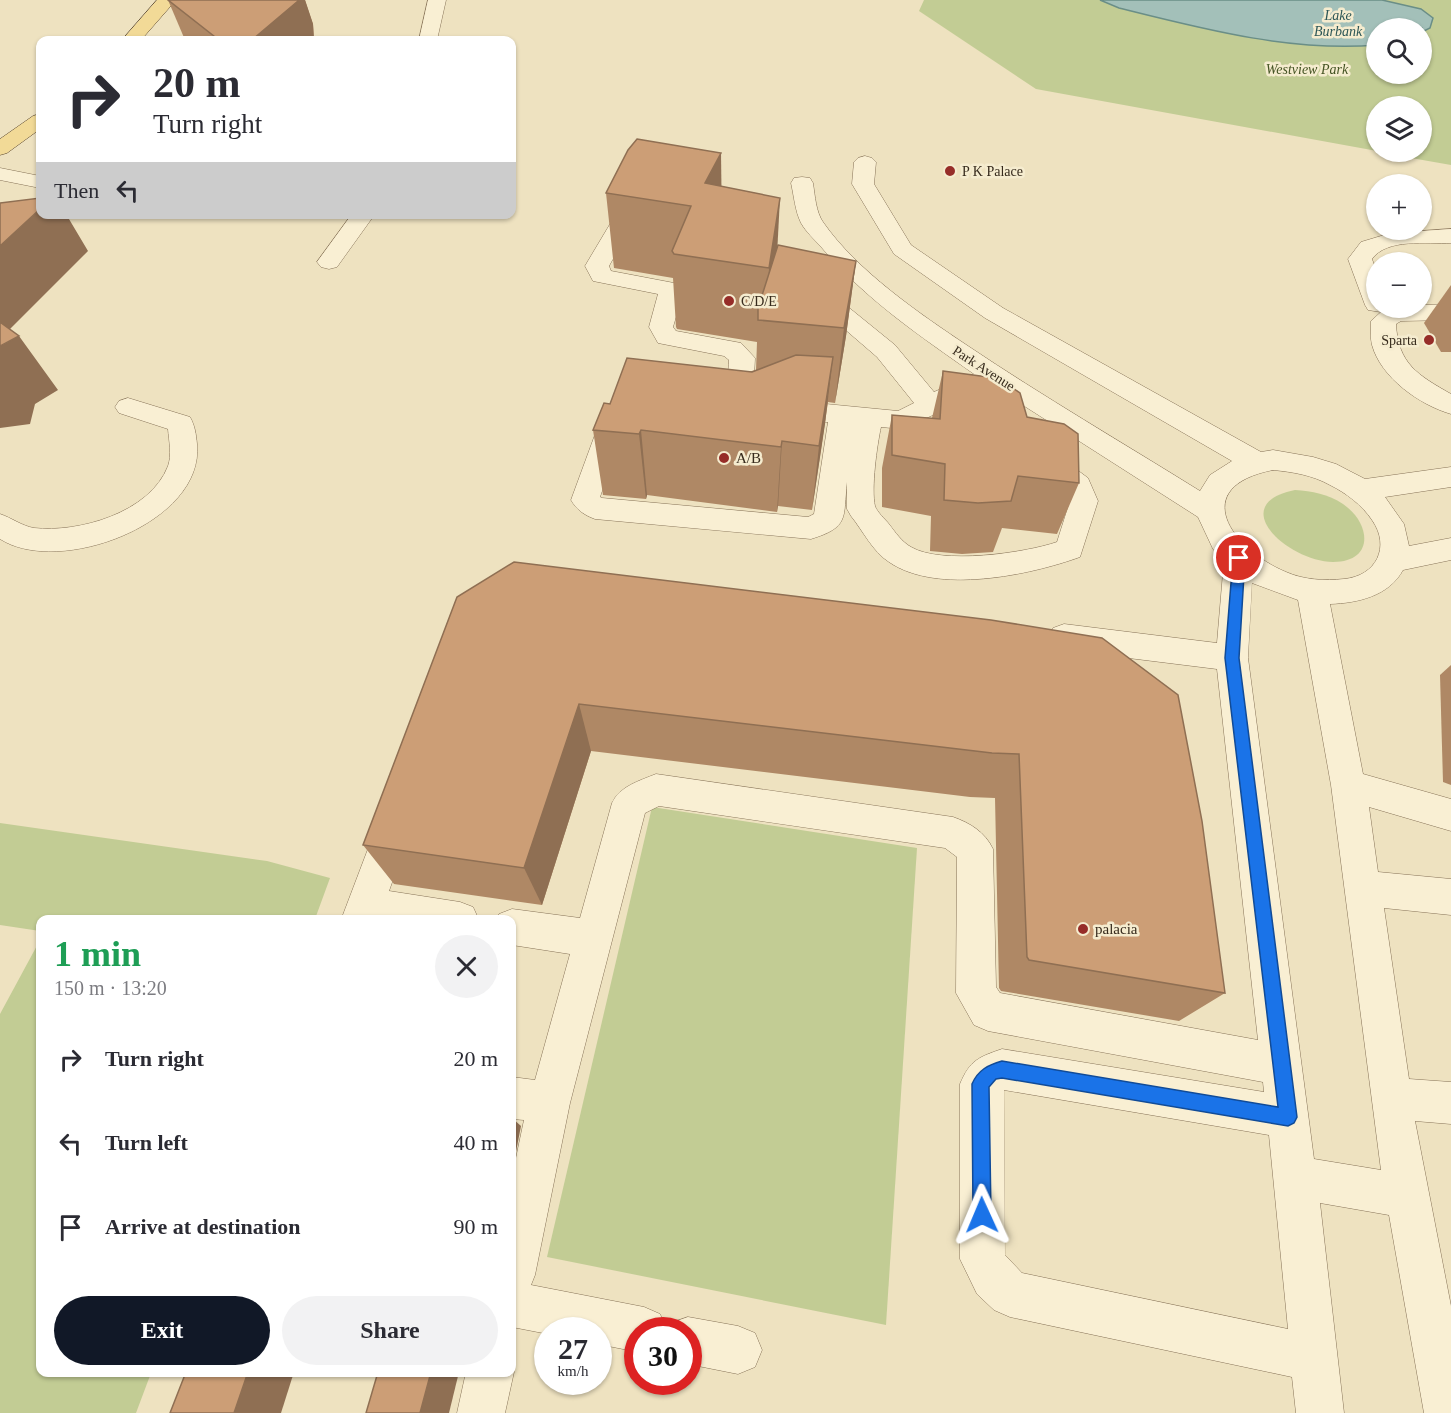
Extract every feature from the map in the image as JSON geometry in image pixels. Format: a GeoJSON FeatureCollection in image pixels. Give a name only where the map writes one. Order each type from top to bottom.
{"type":"FeatureCollection","features":[{"type":"Feature","properties":{"kind":"main road"},"geometry":{"type":"LineString","coordinates":[[135,36],[167,0]]}},
{"type":"Feature","properties":{"kind":"main road"},"geometry":{"type":"LineString","coordinates":[[0,149],[36,123]]}},
{"type":"Feature","properties":{"kind":"street"},"geometry":{"type":"LineString","coordinates":[[429,36],[436,0]]}},
{"type":"Feature","properties":{"kind":"street"},"geometry":{"type":"LineString","coordinates":[[865,162],[863,184],[902,249],[994,313],[1256,462]]}},
{"type":"Feature","properties":{"kind":"street"},"geometry":{"type":"LineString","coordinates":[[0,174],[36,182]]}},
{"type":"Feature","properties":{"kind":"street","name":"Park Avenue"},"geometry":{"type":"LineString","coordinates":[[802,183],[796,212],[812,223],[839,254],[876,290],[926,329],[995,376],[1210,511]]}},
{"type":"Feature","properties":{"kind":"street"},"geometry":{"type":"LineString","coordinates":[[664,209],[642,204],[630,209],[597,266],[601,276],[666,288],[671,293],[661,327],[667,337],[732,349],[742,358],[740,401],[751,406],[902,420],[968,386],[995,376]]}},
{"type":"Feature","properties":{"kind":"street"},"geometry":{"type":"LineString","coordinates":[[329,262],[360,219]]}},
{"type":"Feature","properties":{"kind":"street"},"geometry":{"type":"LineString","coordinates":[[1366,275],[1360,259],[1369,247],[1399,238],[1451,236]]}},
{"type":"Feature","properties":{"kind":"street"},"geometry":{"type":"LineString","coordinates":[[795,274],[886,351],[930,405],[1012,435],[1078,485],[1084,501],[1070,549],[1050,558],[1001,565],[931,567],[900,555],[861,509],[862,455],[856,415]]}},
{"type":"Feature","properties":{"kind":"street"},"geometry":{"type":"LineString","coordinates":[[1432,312],[1451,312]]}},
{"type":"Feature","properties":{"kind":"street"},"geometry":{"type":"LineString","coordinates":[[1380,318],[1385,344],[1393,362],[1419,388],[1451,405]]}},
{"type":"Feature","properties":{"kind":"street"},"geometry":{"type":"LineString","coordinates":[[0,525],[9,533],[31,539],[69,539],[112,528],[145,511],[168,490],[183,464],[181,424],[128,407]]}},
{"type":"Feature","properties":{"kind":"street"},"geometry":{"type":"LineString","coordinates":[[729,426],[750,427],[789,409]]}},
{"type":"Feature","properties":{"kind":"street"},"geometry":{"type":"LineString","coordinates":[[636,414],[624,413],[614,418],[585,500],[595,508],[811,528],[828,520],[856,415]]}},
{"type":"Feature","properties":{"kind":"street"},"geometry":{"type":"LineString","coordinates":[[1273,460],[1309,465],[1328,472],[1361,490],[1386,517],[1393,531],[1396,546],[1394,560],[1386,573],[1373,583],[1356,590],[1334,593],[1312,591],[1285,584],[1260,573],[1239,558],[1225,543],[1215,526],[1210,511],[1212,496],[1218,483],[1227,474],[1256,462],[1273,460]]}},
{"type":"Feature","properties":{"kind":"street"},"geometry":{"type":"LineString","coordinates":[[1361,490],[1451,477]]}},
{"type":"Feature","properties":{"kind":"street"},"geometry":{"type":"LineString","coordinates":[[1394,560],[1451,549]]}},
{"type":"Feature","properties":{"kind":"street"},"geometry":{"type":"LineString","coordinates":[[1239,558],[1232,658],[1296,1177],[1320,1413]]}},
{"type":"Feature","properties":{"kind":"street"},"geometry":{"type":"LineString","coordinates":[[1312,591],[1348,785],[1391,1098],[1448,1413]]}},
{"type":"Feature","properties":{"kind":"street"},"geometry":{"type":"LineString","coordinates":[[1030,633],[1232,658]]}},
{"type":"Feature","properties":{"kind":"street"},"geometry":{"type":"LineString","coordinates":[[1348,785],[1451,814]]}},
{"type":"Feature","properties":{"kind":"street"},"geometry":{"type":"LineString","coordinates":[[516,1236],[530,1100],[594,939],[630,803],[656,790],[953,833],[975,849],[976,993],[988,1011],[1281,1065]]}},
{"type":"Feature","properties":{"kind":"street"},"geometry":{"type":"LineString","coordinates":[[399,915],[362,912],[405,794]]}},
{"type":"Feature","properties":{"kind":"street"},"geometry":{"type":"LineString","coordinates":[[1362,888],[1451,897]]}},
{"type":"Feature","properties":{"kind":"street"},"geometry":{"type":"LineString","coordinates":[[516,928],[594,939]]}},
{"type":"Feature","properties":{"kind":"street"},"geometry":{"type":"LineString","coordinates":[[1288,1117],[1002,1069],[991,1072],[981,1084],[983,1259],[993,1278],[1010,1294],[1314,1358]]}},
{"type":"Feature","properties":{"kind":"street"},"geometry":{"type":"LineString","coordinates":[[1391,1098],[1451,1103]]}},
{"type":"Feature","properties":{"kind":"street"},"geometry":{"type":"LineString","coordinates":[[1296,1177],[1408,1197]]}},
{"type":"Feature","properties":{"kind":"street"},"geometry":{"type":"LineString","coordinates":[[516,1305],[624,1326]]}},
{"type":"Feature","properties":{"kind":"street"},"geometry":{"type":"LineString","coordinates":[[702,1343],[738,1350]]}},
{"type":"Feature","properties":{"kind":"street"},"geometry":{"type":"LineString","coordinates":[[482,1413],[489,1377]]}},
{"type":"Feature","properties":{"kind":"green space","name":"Westview Park"},"geometry":{"type":"Polygon","coordinates":[[[924,0],[1451,0],[1451,165],[1432,162],[1432,96],[1366,96],[1366,149],[1036,89],[919,11],[924,0]]]}},
{"type":"Feature","properties":{"kind":"green space"},"geometry":{"type":"Polygon","coordinates":[[[1295,490],[1326,495],[1352,512],[1359,521],[1364,540],[1362,549],[1356,556],[1333,562],[1315,559],[1298,552],[1270,531],[1264,519],[1265,507],[1275,497],[1295,490]]]}},
{"type":"Feature","properties":{"kind":"green space"},"geometry":{"type":"Polygon","coordinates":[[[652,807],[917,848],[886,1325],[547,1257],[652,807]]]}},
{"type":"Feature","properties":{"kind":"green space"},"geometry":{"type":"Polygon","coordinates":[[[0,823],[267,861],[330,878],[316,915],[36,915],[36,930],[0,925],[0,823]]]}},
{"type":"Feature","properties":{"kind":"green space"},"geometry":{"type":"Polygon","coordinates":[[[36,947],[36,1377],[150,1377],[136,1413],[0,1413],[0,1014],[36,947]]]}},
{"type":"Feature","properties":{"kind":"water","name":"Lake Burbank"},"geometry":{"type":"Polygon","coordinates":[[[1100,0],[1382,0],[1421,9],[1433,18],[1432,21],[1432,18],[1366,18],[1366,45],[1312,45],[1215,31],[1119,8],[1100,0]]]}},
{"type":"Feature","properties":{"kind":"building"},"geometry":{"type":"Polygon","coordinates":[[[168,0],[298,0],[257,36],[214,36],[168,0]]]}},
{"type":"Feature","properties":{"kind":"building"},"geometry":{"type":"Polygon","coordinates":[[[637,139],[721,153],[705,183],[780,198],[769,268],[674,254],[672,251],[691,206],[606,193],[628,150],[637,139]]]}},
{"type":"Feature","properties":{"kind":"building"},"geometry":{"type":"Polygon","coordinates":[[[36,198],[36,213],[0,246],[0,203],[36,198]]]}},
{"type":"Feature","properties":{"kind":"building"},"geometry":{"type":"Polygon","coordinates":[[[778,245],[856,261],[844,328],[758,320],[758,308],[778,245]]]}},
{"type":"Feature","properties":{"kind":"building"},"geometry":{"type":"Polygon","coordinates":[[[0,322],[19,336],[0,346],[0,322]]]}},
{"type":"Feature","properties":{"kind":"building"},"geometry":{"type":"Polygon","coordinates":[[[796,355],[833,357],[819,446],[782,441],[781,447],[641,430],[639,434],[593,430],[604,403],[610,404],[627,358],[752,372],[796,355]]]}},
{"type":"Feature","properties":{"kind":"building"},"geometry":{"type":"Polygon","coordinates":[[[943,371],[988,377],[1007,384],[1020,393],[1027,417],[1064,424],[1078,434],[1079,483],[1018,476],[1011,501],[978,503],[944,500],[945,464],[892,455],[892,415],[940,419],[943,371]]]}},
{"type":"Feature","properties":{"kind":"building"},"geometry":{"type":"Polygon","coordinates":[[[514,562],[991,620],[1102,638],[1178,695],[1202,821],[1225,993],[1029,960],[1027,957],[1019,754],[992,753],[579,704],[524,868],[363,845],[457,597],[514,562]]]}},
{"type":"Feature","properties":{"kind":"building"},"geometry":{"type":"Polygon","coordinates":[[[184,1377],[246,1377],[234,1413],[170,1413],[184,1377]]]}},
{"type":"Feature","properties":{"kind":"building"},"geometry":{"type":"Polygon","coordinates":[[[377,1377],[430,1377],[420,1413],[366,1413],[377,1377]]]}},
{"type":"Feature","properties":{"kind":"place","name":"P K Palace"},"geometry":{"type":"Point","coordinates":[950,171]}},
{"type":"Feature","properties":{"kind":"place","name":"C/D/E"},"geometry":{"type":"Point","coordinates":[729,301]}},
{"type":"Feature","properties":{"kind":"place","name":"Sparta"},"geometry":{"type":"Point","coordinates":[1429,340]}},
{"type":"Feature","properties":{"kind":"place","name":"A/B"},"geometry":{"type":"Point","coordinates":[724,458]}},
{"type":"Feature","properties":{"kind":"place","name":"palacia"},"geometry":{"type":"Point","coordinates":[1083,929]}},
{"type":"Feature","properties":{"kind":"route"},"geometry":{"type":"LineString","coordinates":[[982,1215],[981,1084],[991,1072],[1002,1069],[1288,1117],[1232,658],[1239,558]]}}]}
